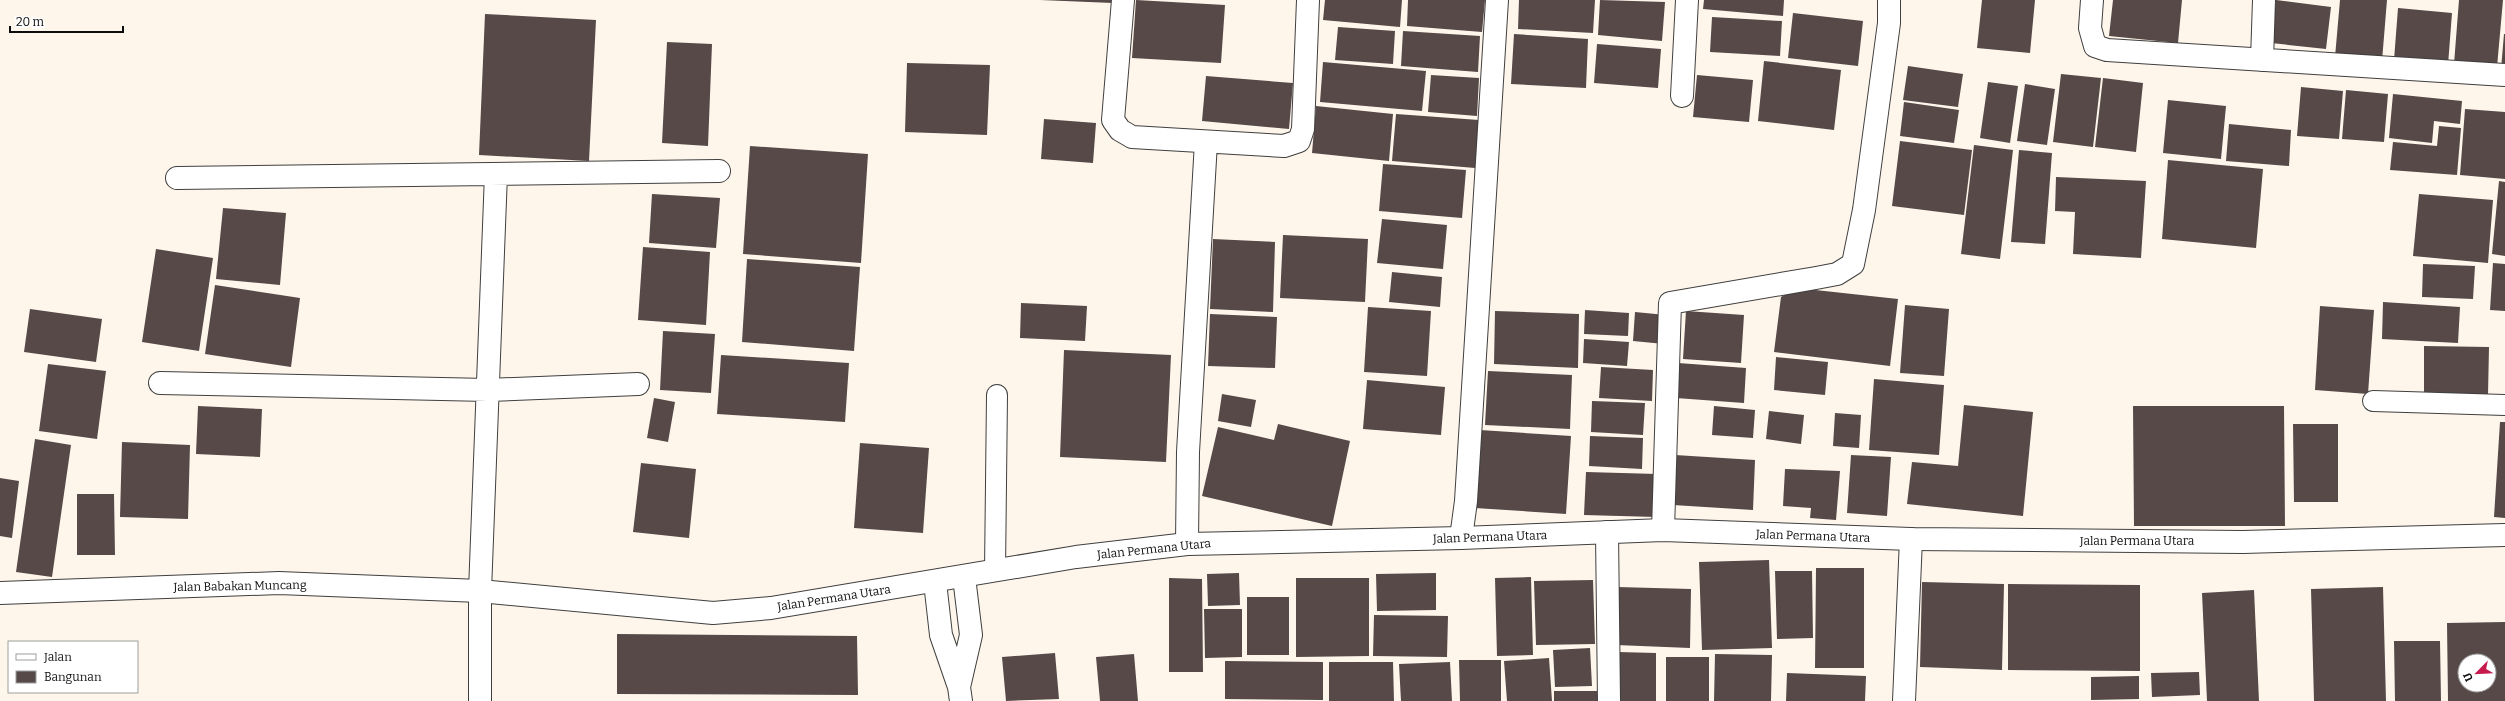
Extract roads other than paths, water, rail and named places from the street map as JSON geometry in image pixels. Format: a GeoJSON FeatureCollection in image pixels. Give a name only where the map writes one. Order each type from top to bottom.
{"type":"FeatureCollection","features":[{"type":"Feature","properties":{"kind":"street"},"geometry":{"type":"LineString","coordinates":[[1123,0],[1113,120],[1120,130],[1132,137],[1284,146],[1299,141],[1304,129],[1308,0]]}},
{"type":"Feature","properties":{"kind":"street"},"geometry":{"type":"LineString","coordinates":[[1461,538],[1469,455],[1496,0]]}},
{"type":"Feature","properties":{"kind":"street"},"geometry":{"type":"LineString","coordinates":[[1682,96],[1687,0]]}},
{"type":"Feature","properties":{"kind":"street"},"geometry":{"type":"LineString","coordinates":[[1663,530],[1670,303],[1837,274],[1853,264],[1865,203],[1889,23],[1889,0]]}},
{"type":"Feature","properties":{"kind":"street"},"geometry":{"type":"LineString","coordinates":[[2092,0],[2090,28],[2095,46],[2107,50],[2505,75]]}},
{"type":"Feature","properties":{"kind":"street"},"geometry":{"type":"LineString","coordinates":[[2262,60],[2264,0]]}},
{"type":"Feature","properties":{"kind":"street"},"geometry":{"type":"LineString","coordinates":[[1187,544],[1188,452],[1206,142]]}},
{"type":"Feature","properties":{"kind":"street"},"geometry":{"type":"LineString","coordinates":[[177,178],[719,171]]}},
{"type":"Feature","properties":{"kind":"street"},"geometry":{"type":"LineString","coordinates":[[480,701],[480,592],[496,174]]}},
{"type":"Feature","properties":{"kind":"street"},"geometry":{"type":"LineString","coordinates":[[160,383],[488,390],[638,384]]}},
{"type":"Feature","properties":{"kind":"street","name":"Jalan Permana Utara"},"geometry":{"type":"LineString","coordinates":[[480,592],[713,613],[771,608],[935,582],[1076,557],[1187,544],[1461,538],[1663,530],[1911,539],[2243,542],[2505,535]]}},
{"type":"Feature","properties":{"kind":"street"},"geometry":{"type":"LineString","coordinates":[[1607,532],[1609,701]]}},
{"type":"Feature","properties":{"kind":"street"},"geometry":{"type":"LineString","coordinates":[[1904,701],[1911,539]]}},
{"type":"Feature","properties":{"kind":"street"},"geometry":{"type":"LineString","coordinates":[[960,694],[971,635],[964,577]]}},
{"type":"Feature","properties":{"kind":"street"},"geometry":{"type":"LineString","coordinates":[[935,582],[941,635],[960,694]]}},
{"type":"Feature","properties":{"kind":"street","name":"Jalan Babakan Muncang"},"geometry":{"type":"LineString","coordinates":[[0,593],[279,583],[480,592]]}},
{"type":"Feature","properties":{"kind":"lane"},"geometry":{"type":"LineString","coordinates":[[995,571],[997,395]]}},
{"type":"Feature","properties":{"kind":"lane"},"geometry":{"type":"LineString","coordinates":[[2373,401],[2505,405]]}}]}
